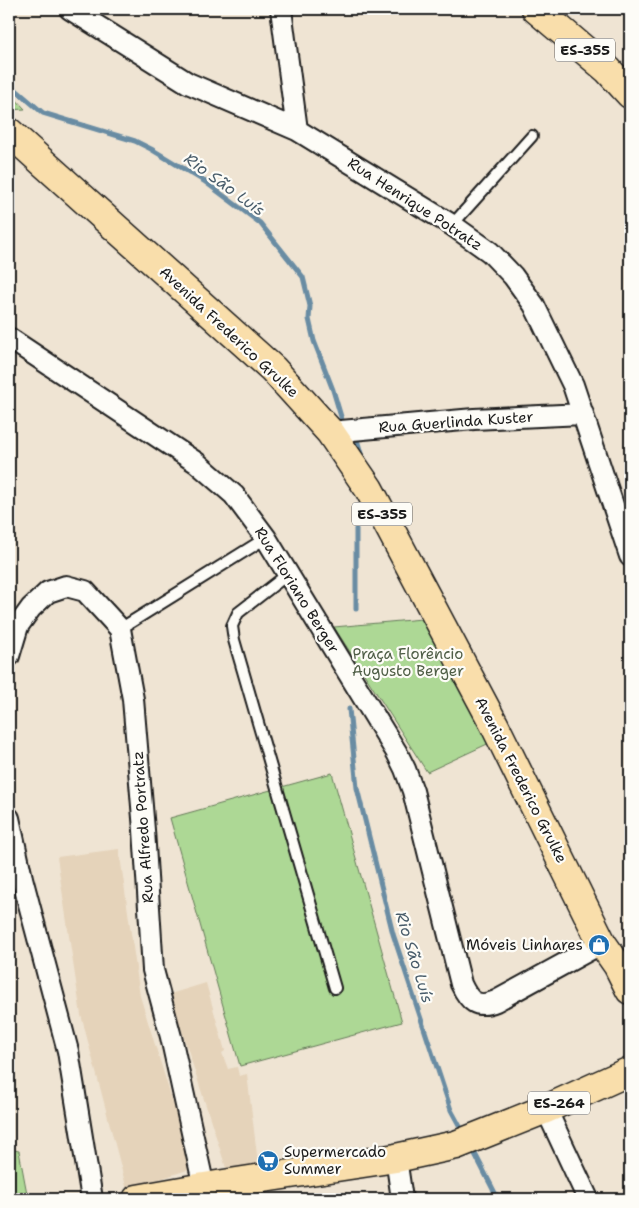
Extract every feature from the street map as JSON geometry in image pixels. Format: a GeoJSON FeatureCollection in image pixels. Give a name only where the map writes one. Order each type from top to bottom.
{"type":"FeatureCollection","features":[{"type":"Feature","properties":{"kind":"main road","name":"ES-355"},"geometry":{"type":"LineString","coordinates":[[536,9],[608,70],[630,94]]}},
{"type":"Feature","properties":{"kind":"main road","name":"Avenida Frederico Grulke"},"geometry":{"type":"LineString","coordinates":[[9,132],[273,369],[330,432],[369,489],[383,515],[494,724],[602,943],[624,965],[630,990]]}},
{"type":"Feature","properties":{"kind":"main road","name":"ES-264"},"geometry":{"type":"LineString","coordinates":[[137,1199],[396,1158],[456,1145],[546,1109],[630,1071]]}},
{"type":"Feature","properties":{"kind":"street","name":"Rua Henrique Potratz"},"geometry":{"type":"LineString","coordinates":[[70,9],[188,83],[297,130],[452,225],[490,252],[513,276],[534,305],[573,385],[630,556]]}},
{"type":"Feature","properties":{"kind":"street"},"geometry":{"type":"LineString","coordinates":[[281,9],[297,130]]}},
{"type":"Feature","properties":{"kind":"street","name":"Rua Floriano Berger"},"geometry":{"type":"LineString","coordinates":[[9,338],[197,463],[234,496],[266,538],[405,769],[413,791],[461,984],[470,1000],[477,1004],[487,1005],[602,943]]}},
{"type":"Feature","properties":{"kind":"street","name":"Rua Guerlinda Kuster"},"geometry":{"type":"LineString","coordinates":[[330,432],[474,419],[583,414]]}},
{"type":"Feature","properties":{"kind":"street"},"geometry":{"type":"LineString","coordinates":[[9,656],[18,626],[31,608],[48,592],[66,586],[85,591],[120,629]]}},
{"type":"Feature","properties":{"kind":"street","name":"Rua Alfredo Portratz"},"geometry":{"type":"LineString","coordinates":[[120,629],[133,699],[153,970],[171,1037],[204,1187]]}},
{"type":"Feature","properties":{"kind":"street"},"geometry":{"type":"LineString","coordinates":[[9,818],[22,878],[68,1051],[92,1199]]}},
{"type":"Feature","properties":{"kind":"street"},"geometry":{"type":"LineString","coordinates":[[546,1109],[588,1199]]}},
{"type":"Feature","properties":{"kind":"street"},"geometry":{"type":"LineString","coordinates":[[396,1158],[402,1199]]}},
{"type":"Feature","properties":{"kind":"lane"},"geometry":{"type":"LineString","coordinates":[[452,225],[532,136]]}},
{"type":"Feature","properties":{"kind":"lane"},"geometry":{"type":"LineString","coordinates":[[120,629],[266,538]]}},
{"type":"Feature","properties":{"kind":"lane"},"geometry":{"type":"LineString","coordinates":[[288,574],[238,613],[232,626],[234,640],[335,988]]}},
{"type":"Feature","properties":{"kind":"shaded area"},"geometry":{"type":"Polygon","coordinates":[[[119,849],[140,996],[193,1168],[127,1190],[81,1015],[57,857],[119,849]]]}},
{"type":"Feature","properties":{"kind":"shaded area"},"geometry":{"type":"Polygon","coordinates":[[[206,983],[225,1051],[222,1053],[228,1069],[237,1067],[239,1076],[247,1074],[259,1171],[228,1174],[170,994],[206,983]]]}},
{"type":"Feature","properties":{"kind":"green space"},"geometry":{"type":"Polygon","coordinates":[[[9,92],[25,109],[9,110],[9,92]]]}},
{"type":"Feature","properties":{"kind":"green space","name":"Praça Florêncio Augusto Berger"},"geometry":{"type":"Polygon","coordinates":[[[433,618],[496,740],[427,772],[334,627],[433,618]]]}},
{"type":"Feature","properties":{"kind":"green space"},"geometry":{"type":"Polygon","coordinates":[[[332,773],[402,1022],[240,1066],[170,818],[332,773]]]}},
{"type":"Feature","properties":{"kind":"green space"},"geometry":{"type":"Polygon","coordinates":[[[9,1149],[19,1151],[28,1199],[9,1199],[9,1149]]]}},
{"type":"Feature","properties":{"kind":"waterway","name":"Rio São Luís"},"geometry":{"type":"LineString","coordinates":[[9,84],[43,113],[135,141],[151,149],[204,181],[260,223],[303,277],[310,306],[309,319],[314,341],[333,390],[342,420]]}},
{"type":"Feature","properties":{"kind":"waterway","name":"Rio São Luís"},"geometry":{"type":"LineString","coordinates":[[358,443],[362,457]]}},
{"type":"Feature","properties":{"kind":"waterway","name":"Rio São Luís"},"geometry":{"type":"LineString","coordinates":[[356,529],[356,609]]}},
{"type":"Feature","properties":{"kind":"waterway","name":"Rio São Luís"},"geometry":{"type":"LineString","coordinates":[[349,709],[357,788],[393,934],[451,1110],[464,1134]]}},
{"type":"Feature","properties":{"kind":"waterway","name":"Rio São Luís"},"geometry":{"type":"LineString","coordinates":[[472,1148],[498,1199]]}},
{"type":"Feature","properties":{"kind":"place","name":"Móveis Linhares"},"geometry":{"type":"Point","coordinates":[599,945]}},
{"type":"Feature","properties":{"kind":"place","name":"Supermercado Summer"},"geometry":{"type":"Point","coordinates":[268,1161]}}]}
